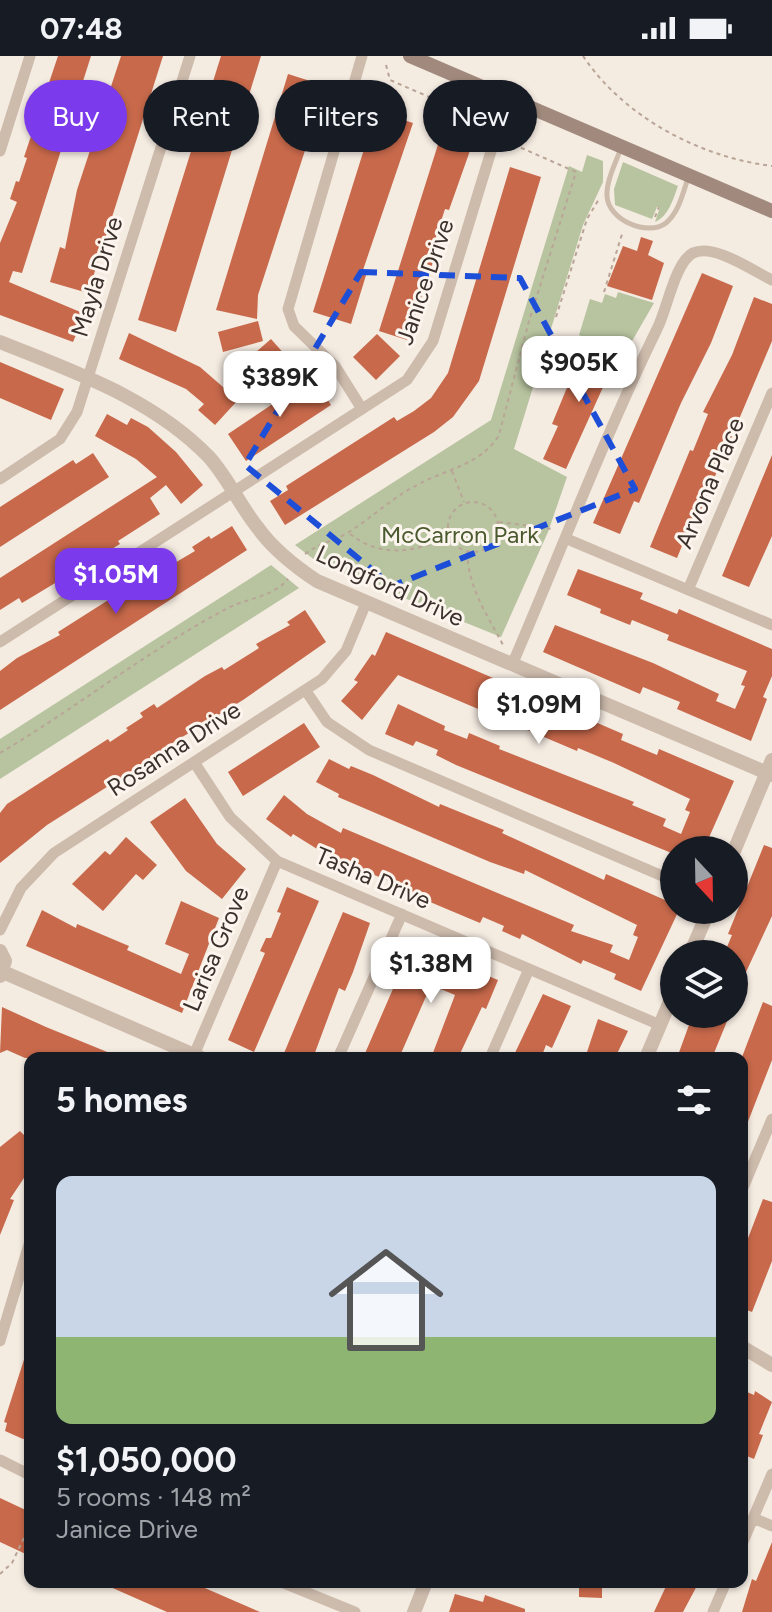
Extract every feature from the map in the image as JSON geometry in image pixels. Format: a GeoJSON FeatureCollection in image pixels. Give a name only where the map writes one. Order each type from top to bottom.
{"type":"FeatureCollection","features":[{"type":"Feature","properties":{"kind":"main road"},"geometry":{"type":"LineString","coordinates":[[410,56],[464,80]]}},
{"type":"Feature","properties":{"kind":"main road"},"geometry":{"type":"LineString","coordinates":[[537,112],[772,211]]}},
{"type":"Feature","properties":{"kind":"street"},"geometry":{"type":"LineString","coordinates":[[0,151],[30,56]]}},
{"type":"Feature","properties":{"kind":"street","name":"Mayla Drive"},"geometry":{"type":"LineString","coordinates":[[0,479],[60,439],[77,412],[190,56]]}},
{"type":"Feature","properties":{"kind":"street"},"geometry":{"type":"LineString","coordinates":[[362,56],[288,309],[294,326],[335,366],[362,409]]}},
{"type":"Feature","properties":{"kind":"street","name":"Janice Drive"},"geometry":{"type":"LineString","coordinates":[[0,642],[407,380],[433,341],[491,152]]}},
{"type":"Feature","properties":{"kind":"street"},"geometry":{"type":"LineString","coordinates":[[512,665],[635,375],[669,304],[678,269],[693,253],[711,252],[772,280]]}},
{"type":"Feature","properties":{"kind":"street","name":"Longford Drive"},"geometry":{"type":"LineString","coordinates":[[0,342],[89,379],[154,411],[180,429],[212,460],[259,530],[296,567],[317,581],[512,665],[770,769]]}},
{"type":"Feature","properties":{"kind":"street","name":"Arvona Place"},"geometry":{"type":"LineString","coordinates":[[688,590],[772,393]]}},
{"type":"Feature","properties":{"kind":"street"},"geometry":{"type":"LineString","coordinates":[[567,539],[772,625]]}},
{"type":"Feature","properties":{"kind":"street","name":"Rosanna Drive"},"geometry":{"type":"LineString","coordinates":[[0,930],[21,888],[47,858],[306,691],[341,660],[366,603]]}},
{"type":"Feature","properties":{"kind":"street"},"geometry":{"type":"LineString","coordinates":[[306,691],[327,722],[348,739],[421,775],[660,875]]}},
{"type":"Feature","properties":{"kind":"street","name":"Tasha Drive"},"geometry":{"type":"LineString","coordinates":[[194,762],[230,817],[277,861],[660,1025]]}},
{"type":"Feature","properties":{"kind":"street"},"geometry":{"type":"LineString","coordinates":[[741,836],[770,769]]}},
{"type":"Feature","properties":{"kind":"street","name":"Larisa Grove"},"geometry":{"type":"LineString","coordinates":[[200,1052],[277,861]]}},
{"type":"Feature","properties":{"kind":"street"},"geometry":{"type":"LineString","coordinates":[[341,1052],[402,914]]}},
{"type":"Feature","properties":{"kind":"street"},"geometry":{"type":"LineString","coordinates":[[0,951],[5,961],[2,974],[186,1052]]}},
{"type":"Feature","properties":{"kind":"street"},"geometry":{"type":"LineString","coordinates":[[493,1052],[529,969]]}},
{"type":"Feature","properties":{"kind":"street"},"geometry":{"type":"LineString","coordinates":[[649,1052],[660,1025]]}},
{"type":"Feature","properties":{"kind":"street"},"geometry":{"type":"LineString","coordinates":[[748,1176],[772,1119]]}},
{"type":"Feature","properties":{"kind":"street"},"geometry":{"type":"LineString","coordinates":[[0,1341],[24,1261]]}},
{"type":"Feature","properties":{"kind":"street"},"geometry":{"type":"LineString","coordinates":[[748,1351],[772,1365]]}},
{"type":"Feature","properties":{"kind":"street"},"geometry":{"type":"LineString","coordinates":[[0,1460],[24,1472]]}},
{"type":"Feature","properties":{"kind":"street"},"geometry":{"type":"LineString","coordinates":[[748,1530],[772,1474]]}},
{"type":"Feature","properties":{"kind":"street"},"geometry":{"type":"LineString","coordinates":[[753,1518],[772,1526]]}},
{"type":"Feature","properties":{"kind":"street"},"geometry":{"type":"LineString","coordinates":[[296,1588],[355,1612]]}},
{"type":"Feature","properties":{"kind":"street"},"geometry":{"type":"LineString","coordinates":[[414,1612],[424,1588]]}},
{"type":"Feature","properties":{"kind":"street"},"geometry":{"type":"LineString","coordinates":[[713,1612],[723,1588]]}},
{"type":"Feature","properties":{"kind":"lane"},"geometry":{"type":"LineString","coordinates":[[621,147],[607,196],[617,216],[652,229],[673,216],[689,175]]}},
{"type":"Feature","properties":{"kind":"path"},"geometry":{"type":"LineString","coordinates":[[583,56],[601,82],[627,106],[665,130],[706,150],[748,163],[772,166]]}},
{"type":"Feature","properties":{"kind":"path"},"geometry":{"type":"LineString","coordinates":[[386,65],[390,80],[423,94]]}},
{"type":"Feature","properties":{"kind":"path"},"geometry":{"type":"LineString","coordinates":[[300,561],[316,545],[348,533],[393,499],[490,447],[499,435],[529,321],[576,172],[531,152]]}},
{"type":"Feature","properties":{"kind":"path"},"geometry":{"type":"LineString","coordinates":[[556,317],[587,219],[598,199],[607,196]]}},
{"type":"Feature","properties":{"kind":"path"},"geometry":{"type":"LineString","coordinates":[[652,229],[659,207]]}},
{"type":"Feature","properties":{"kind":"path"},"geometry":{"type":"LineString","coordinates":[[604,292],[626,230]]}},
{"type":"Feature","properties":{"kind":"path"},"geometry":{"type":"LineString","coordinates":[[452,470],[464,503]]}},
{"type":"Feature","properties":{"kind":"path"},"geometry":{"type":"LineString","coordinates":[[498,522],[489,507],[482,503],[464,503],[449,519],[450,536],[467,551],[474,592],[504,646]]}},
{"type":"Feature","properties":{"kind":"path"},"geometry":{"type":"LineString","coordinates":[[498,522],[553,529]]}},
{"type":"Feature","properties":{"kind":"path"},"geometry":{"type":"LineString","coordinates":[[467,551],[483,550],[490,545],[498,522]]}},
{"type":"Feature","properties":{"kind":"path"},"geometry":{"type":"LineString","coordinates":[[348,533],[375,549],[397,551],[424,547],[450,536]]}},
{"type":"Feature","properties":{"kind":"path"},"geometry":{"type":"LineString","coordinates":[[0,753],[136,661],[226,609],[271,592],[292,574]]}},
{"type":"Feature","properties":{"kind":"path"},"geometry":{"type":"LineString","coordinates":[[0,1574],[12,1563],[24,1538]]}},
{"type":"Feature","properties":{"kind":"highlighted area"},"geometry":{"type":"Polygon","coordinates":[[[361,272],[520,278],[635,489],[392,586],[245,465],[361,272]]]}},
{"type":"Feature","properties":{"kind":"green space","name":"McCarron Park"},"geometry":{"type":"Polygon","coordinates":[[[587,155],[603,161],[603,182],[583,225],[514,449],[567,477],[548,532],[501,637],[320,564],[295,545],[491,420],[569,166],[582,172],[587,155]]]}},
{"type":"Feature","properties":{"kind":"green space"},"geometry":{"type":"Polygon","coordinates":[[[623,162],[678,186],[670,207],[655,222],[660,207],[657,207],[652,219],[615,205],[614,189],[623,162]]]}},
{"type":"Feature","properties":{"kind":"green space"},"geometry":{"type":"Polygon","coordinates":[[[618,292],[654,303],[624,355],[579,335],[590,299],[602,303],[605,294],[616,298],[618,292]]]}},
{"type":"Feature","properties":{"kind":"green space"},"geometry":{"type":"Polygon","coordinates":[[[271,565],[299,588],[0,779],[0,739],[271,565]]]}},
{"type":"Feature","properties":{"kind":"building"},"geometry":{"type":"Polygon","coordinates":[[[58,56],[91,56],[83,80],[50,80],[58,56]]]}},
{"type":"Feature","properties":{"kind":"building"},"geometry":{"type":"Polygon","coordinates":[[[121,56],[163,56],[155,80],[143,80],[143,119],[88,293],[50,282],[60,247],[65,249],[77,190],[89,152],[127,152],[127,80],[113,80],[121,56]]]}},
{"type":"Feature","properties":{"kind":"building"},"geometry":{"type":"Polygon","coordinates":[[[221,56],[261,56],[254,80],[213,80],[221,56]]]}},
{"type":"Feature","properties":{"kind":"building"},"geometry":{"type":"Polygon","coordinates":[[[288,74],[307,80],[286,80],[288,74]]]}},
{"type":"Feature","properties":{"kind":"building"},"geometry":{"type":"Polygon","coordinates":[[[275,117],[275,152],[305,152],[258,295],[257,319],[216,310],[275,117]]]}},
{"type":"Feature","properties":{"kind":"building"},"geometry":{"type":"Polygon","coordinates":[[[407,121],[413,123],[407,141],[407,121]]]}},
{"type":"Feature","properties":{"kind":"building"},"geometry":{"type":"Polygon","coordinates":[[[26,152],[60,152],[22,273],[13,271],[9,282],[85,314],[73,342],[0,315],[0,243],[17,202],[10,199],[27,158],[24,157],[26,152]]]}},
{"type":"Feature","properties":{"kind":"building"},"geometry":{"type":"Polygon","coordinates":[[[191,152],[231,152],[176,332],[138,320],[191,152]]]}},
{"type":"Feature","properties":{"kind":"building"},"geometry":{"type":"Polygon","coordinates":[[[363,152],[403,152],[363,270],[367,272],[351,324],[313,312],[363,152]]]}},
{"type":"Feature","properties":{"kind":"building"},"geometry":{"type":"Polygon","coordinates":[[[436,152],[470,152],[449,210],[445,209],[434,243],[439,244],[407,340],[379,331],[436,152]]]}},
{"type":"Feature","properties":{"kind":"building"},"geometry":{"type":"Polygon","coordinates":[[[510,167],[541,177],[479,381],[453,417],[434,432],[285,525],[270,501],[288,490],[286,486],[394,417],[397,421],[414,411],[431,398],[448,373],[510,167]]]}},
{"type":"Feature","properties":{"kind":"building"},"geometry":{"type":"Polygon","coordinates":[[[641,237],[653,241],[648,255],[664,263],[652,300],[607,286],[623,246],[637,251],[641,237]]]}},
{"type":"Feature","properties":{"kind":"building"},"geometry":{"type":"Polygon","coordinates":[[[702,273],[733,286],[711,343],[681,403],[639,503],[634,501],[620,534],[593,523],[702,273]]]}},
{"type":"Feature","properties":{"kind":"building"},"geometry":{"type":"Polygon","coordinates":[[[754,297],[772,304],[772,341],[694,526],[691,524],[677,558],[650,547],[708,414],[703,412],[732,355],[754,297]]]}},
{"type":"Feature","properties":{"kind":"building"},"geometry":{"type":"Polygon","coordinates":[[[258,321],[263,341],[223,352],[218,332],[258,321]]]}},
{"type":"Feature","properties":{"kind":"building"},"geometry":{"type":"Polygon","coordinates":[[[129,333],[200,367],[238,400],[215,425],[198,410],[204,404],[186,389],[119,359],[129,333]]]}},
{"type":"Feature","properties":{"kind":"building"},"geometry":{"type":"Polygon","coordinates":[[[377,334],[400,356],[376,380],[353,357],[377,334]]]}},
{"type":"Feature","properties":{"kind":"building"},"geometry":{"type":"Polygon","coordinates":[[[271,339],[294,365],[264,391],[241,365],[271,339]]]}},
{"type":"Feature","properties":{"kind":"building"},"geometry":{"type":"Polygon","coordinates":[[[592,342],[618,354],[566,469],[543,459],[558,426],[552,424],[566,390],[592,342]]]}},
{"type":"Feature","properties":{"kind":"building"},"geometry":{"type":"Polygon","coordinates":[[[0,362],[64,389],[51,420],[0,398],[0,362]]]}},
{"type":"Feature","properties":{"kind":"building"},"geometry":{"type":"Polygon","coordinates":[[[313,377],[331,405],[246,461],[228,434],[313,377]]]}},
{"type":"Feature","properties":{"kind":"building"},"geometry":{"type":"Polygon","coordinates":[[[107,414],[127,425],[131,418],[148,427],[176,452],[203,485],[181,504],[166,485],[150,498],[160,514],[118,541],[120,544],[22,603],[19,598],[0,610],[0,578],[157,477],[136,459],[95,436],[107,414]]]}},
{"type":"Feature","properties":{"kind":"building"},"geometry":{"type":"Polygon","coordinates":[[[93,453],[109,477],[0,547],[0,507],[73,460],[76,464],[93,453]]]}},
{"type":"Feature","properties":{"kind":"building"},"geometry":{"type":"Polygon","coordinates":[[[772,455],[772,536],[749,587],[722,576],[772,455]]]}},
{"type":"Feature","properties":{"kind":"building"},"geometry":{"type":"Polygon","coordinates":[[[232,526],[247,550],[0,710],[0,671],[17,658],[60,635],[58,632],[154,571],[156,574],[195,551],[192,547],[209,536],[211,539],[232,526]]]}},
{"type":"Feature","properties":{"kind":"building"},"geometry":{"type":"Polygon","coordinates":[[[578,569],[643,593],[640,599],[677,614],[679,609],[772,649],[772,676],[763,697],[767,699],[751,741],[677,709],[680,702],[643,687],[640,694],[543,652],[555,625],[653,663],[719,694],[716,701],[735,709],[745,686],[741,685],[747,671],[667,640],[669,635],[632,620],[630,625],[600,613],[601,609],[567,595],[578,569]]]}},
{"type":"Feature","properties":{"kind":"building"},"geometry":{"type":"Polygon","coordinates":[[[305,610],[326,642],[243,700],[47,825],[0,863],[0,813],[7,804],[108,739],[110,742],[128,730],[126,728],[143,717],[140,713],[154,704],[157,708],[205,676],[222,667],[224,670],[259,648],[256,644],[290,625],[287,622],[305,610]]]}},
{"type":"Feature","properties":{"kind":"building"},"geometry":{"type":"Polygon","coordinates":[[[386,632],[623,734],[621,740],[657,755],[659,749],[734,781],[710,836],[660,836],[660,848],[456,765],[436,755],[438,750],[416,741],[413,746],[385,734],[398,704],[445,726],[444,730],[467,739],[469,733],[500,746],[499,749],[634,802],[632,805],[666,819],[663,826],[681,834],[690,812],[685,810],[690,799],[614,763],[578,748],[577,751],[398,675],[362,720],[341,701],[358,682],[354,680],[372,654],[375,656],[386,632]]]}},
{"type":"Feature","properties":{"kind":"building"},"geometry":{"type":"Polygon","coordinates":[[[304,723],[320,747],[243,796],[228,772],[304,723]]]}},
{"type":"Feature","properties":{"kind":"building"},"geometry":{"type":"Polygon","coordinates":[[[329,759],[349,769],[351,766],[439,807],[440,804],[504,830],[502,833],[604,880],[606,874],[660,898],[660,924],[672,924],[665,940],[660,940],[660,950],[641,991],[614,979],[616,974],[583,960],[581,964],[522,934],[520,939],[502,931],[504,926],[483,917],[480,923],[392,886],[394,883],[330,857],[293,834],[291,837],[266,819],[284,795],[307,814],[341,833],[343,828],[574,925],[571,931],[613,945],[610,952],[629,960],[638,937],[633,935],[637,925],[525,870],[524,874],[490,862],[338,797],[339,794],[316,782],[329,759]]]}},
{"type":"Feature","properties":{"kind":"building"},"geometry":{"type":"Polygon","coordinates":[[[185,798],[217,844],[246,869],[222,899],[186,871],[150,822],[185,798]]]}},
{"type":"Feature","properties":{"kind":"building"},"geometry":{"type":"Polygon","coordinates":[[[126,837],[157,865],[143,880],[136,874],[103,911],[72,884],[105,851],[110,855],[126,837]]]}},
{"type":"Feature","properties":{"kind":"building"},"geometry":{"type":"Polygon","coordinates":[[[764,845],[772,848],[772,916],[748,968],[748,940],[730,940],[732,935],[728,934],[732,924],[748,924],[748,885],[764,845]]]}},
{"type":"Feature","properties":{"kind":"building"},"geometry":{"type":"Polygon","coordinates":[[[287,887],[319,901],[254,1052],[228,1040],[265,953],[260,951],[266,938],[271,938],[281,913],[277,912],[287,887]]]}},
{"type":"Feature","properties":{"kind":"building"},"geometry":{"type":"Polygon","coordinates":[[[181,901],[219,918],[182,1013],[26,946],[42,910],[76,928],[77,924],[129,946],[127,950],[181,974],[189,954],[165,944],[181,901]]]}},
{"type":"Feature","properties":{"kind":"building"},"geometry":{"type":"Polygon","coordinates":[[[343,912],[370,923],[345,991],[339,988],[315,1052],[285,1052],[343,912]]]}},
{"type":"Feature","properties":{"kind":"building"},"geometry":{"type":"Polygon","coordinates":[[[412,945],[498,980],[486,1009],[482,1007],[461,1052],[433,1052],[455,995],[431,985],[402,1052],[366,1052],[412,945]]]}},
{"type":"Feature","properties":{"kind":"building"},"geometry":{"type":"Polygon","coordinates":[[[543,994],[571,1006],[552,1048],[546,1045],[543,1052],[515,1052],[543,994]]]}},
{"type":"Feature","properties":{"kind":"building"},"geometry":{"type":"Polygon","coordinates":[[[763,1002],[772,1006],[772,1060],[748,1122],[748,1052],[744,1052],[763,1002]]]}},
{"type":"Feature","properties":{"kind":"building"},"geometry":{"type":"Polygon","coordinates":[[[2,1007],[107,1052],[24,1052],[24,1058],[7,1050],[0,1053],[2,1007]]]}},
{"type":"Feature","properties":{"kind":"building"},"geometry":{"type":"Polygon","coordinates":[[[598,1019],[628,1031],[618,1052],[587,1052],[598,1019]]]}},
{"type":"Feature","properties":{"kind":"building"},"geometry":{"type":"Polygon","coordinates":[[[688,1028],[724,1028],[714,1052],[679,1052],[688,1028]]]}},
{"type":"Feature","properties":{"kind":"building"},"geometry":{"type":"Polygon","coordinates":[[[20,1131],[24,1135],[24,1178],[10,1199],[14,1200],[0,1235],[0,1147],[20,1131]]]}},
{"type":"Feature","properties":{"kind":"building"},"geometry":{"type":"Polygon","coordinates":[[[763,1199],[772,1202],[772,1261],[752,1312],[748,1310],[748,1238],[763,1199]]]}},
{"type":"Feature","properties":{"kind":"building"},"geometry":{"type":"Polygon","coordinates":[[[24,1360],[24,1439],[5,1431],[7,1423],[4,1422],[24,1360]]]}},
{"type":"Feature","properties":{"kind":"building"},"geometry":{"type":"Polygon","coordinates":[[[755,1391],[772,1402],[759,1434],[763,1435],[754,1459],[748,1456],[748,1392],[754,1395],[755,1391]]]}},
{"type":"Feature","properties":{"kind":"building"},"geometry":{"type":"Polygon","coordinates":[[[0,1498],[24,1509],[24,1553],[0,1542],[0,1498]]]}},
{"type":"Feature","properties":{"kind":"building"},"geometry":{"type":"Polygon","coordinates":[[[772,1542],[772,1612],[742,1612],[752,1579],[756,1581],[772,1542]]]}},
{"type":"Feature","properties":{"kind":"building"},"geometry":{"type":"Polygon","coordinates":[[[113,1588],[205,1588],[260,1612],[167,1612],[113,1588]]]}},
{"type":"Feature","properties":{"kind":"building"},"geometry":{"type":"Polygon","coordinates":[[[579,1588],[602,1588],[602,1598],[579,1597],[579,1588]]]}},
{"type":"Feature","properties":{"kind":"building"},"geometry":{"type":"Polygon","coordinates":[[[665,1588],[696,1588],[683,1612],[654,1612],[665,1588]]]}},
{"type":"Feature","properties":{"kind":"building"},"geometry":{"type":"Polygon","coordinates":[[[455,1594],[483,1602],[485,1595],[525,1609],[525,1612],[449,1612],[455,1594]]]}}]}
